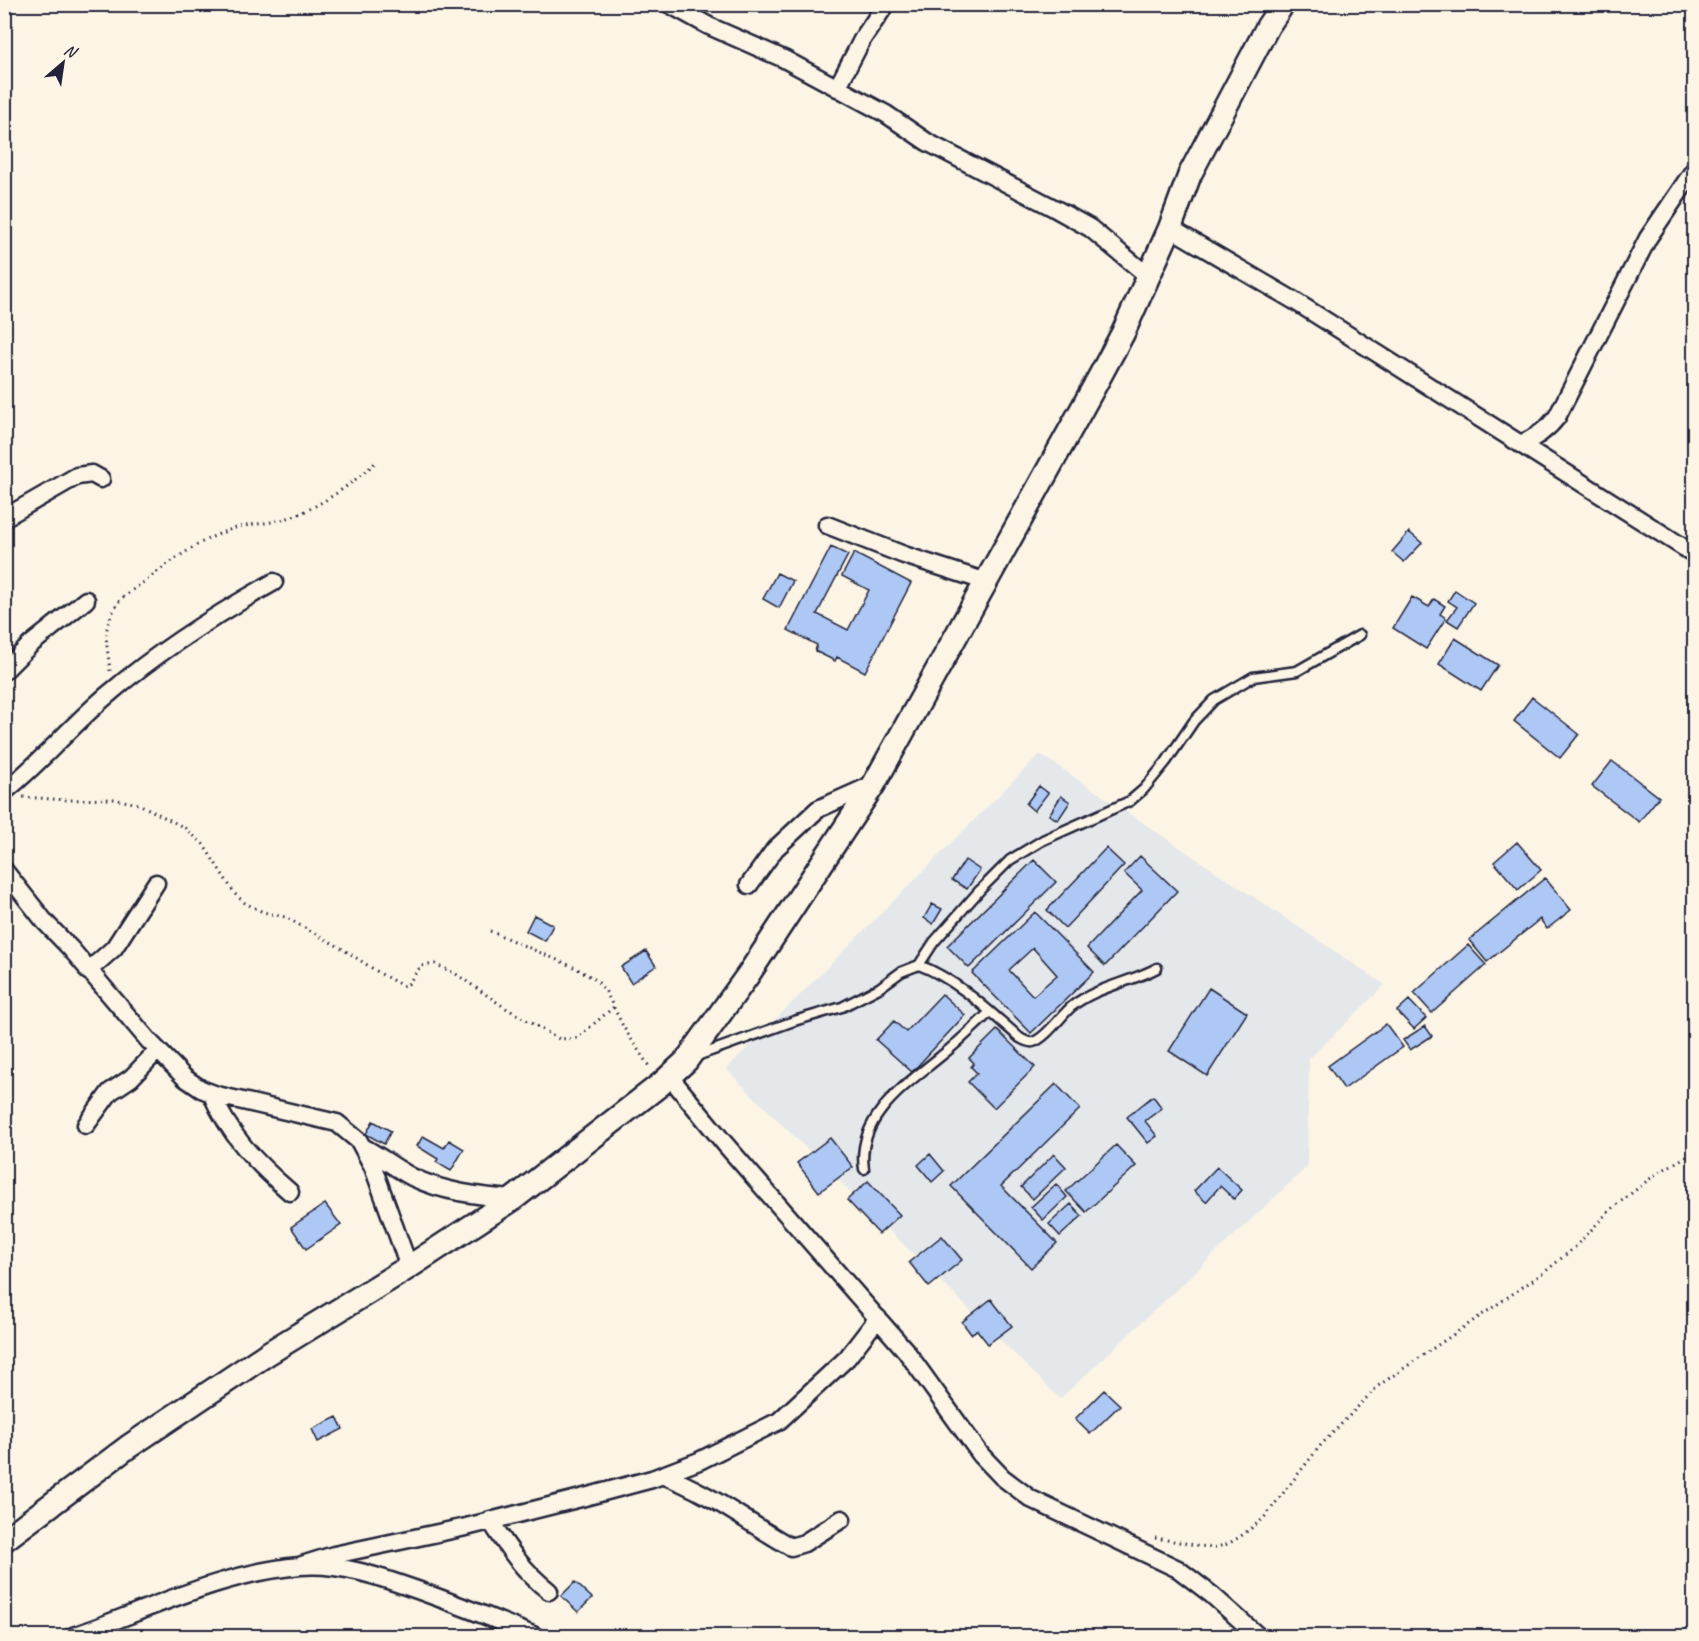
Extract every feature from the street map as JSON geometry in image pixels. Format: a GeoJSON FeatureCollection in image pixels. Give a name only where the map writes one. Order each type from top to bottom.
{"type":"FeatureCollection","features":[{"type":"Feature","properties":{"kind":"street"},"geometry":{"type":"LineString","coordinates":[[669,4],[709,26],[784,59],[886,114],[927,142],[1090,228],[1148,276]]}},
{"type":"Feature","properties":{"kind":"street"},"geometry":{"type":"LineString","coordinates":[[837,88],[863,38],[886,4]]}},
{"type":"Feature","properties":{"kind":"street"},"geometry":{"type":"LineString","coordinates":[[4,1540],[138,1441],[267,1354],[409,1267],[513,1199],[665,1081],[686,1061],[748,975],[874,784],[1094,387],[1170,228],[1190,174],[1268,26],[1283,4]]}},
{"type":"Feature","properties":{"kind":"street"},"geometry":{"type":"LineString","coordinates":[[1520,444],[1533,439],[1549,427],[1557,417],[1648,238],[1695,171]]}},
{"type":"Feature","properties":{"kind":"street"},"geometry":{"type":"LineString","coordinates":[[1170,228],[1293,300],[1695,554]]}},
{"type":"Feature","properties":{"kind":"street"},"geometry":{"type":"LineString","coordinates":[[4,518],[77,476],[92,474],[101,479]]}},
{"type":"Feature","properties":{"kind":"street"},"geometry":{"type":"LineString","coordinates":[[827,525],[904,555],[987,582]]}},
{"type":"Feature","properties":{"kind":"street"},"geometry":{"type":"LineString","coordinates":[[9,794],[75,723],[112,691],[202,625],[274,582]]}},
{"type":"Feature","properties":{"kind":"street"},"geometry":{"type":"LineString","coordinates":[[4,671],[30,645],[86,600]]}},
{"type":"Feature","properties":{"kind":"street"},"geometry":{"type":"LineString","coordinates":[[749,885],[775,849],[818,809],[874,784]]}},
{"type":"Feature","properties":{"kind":"street"},"geometry":{"type":"LineString","coordinates":[[4,870],[45,922],[184,1078],[211,1093],[337,1123],[359,1141],[374,1167],[409,1267]]}},
{"type":"Feature","properties":{"kind":"street"},"geometry":{"type":"LineString","coordinates":[[88,971],[114,948],[156,883]]}},
{"type":"Feature","properties":{"kind":"street"},"geometry":{"type":"LineString","coordinates":[[86,1125],[110,1092],[131,1078],[158,1050]]}},
{"type":"Feature","properties":{"kind":"street"},"geometry":{"type":"LineString","coordinates":[[665,1081],[725,1144],[878,1318],[906,1351],[981,1455],[1002,1477],[1031,1499],[1178,1569],[1212,1595],[1258,1636]]}},
{"type":"Feature","properties":{"kind":"street"},"geometry":{"type":"LineString","coordinates":[[211,1093],[220,1113],[242,1147],[290,1192]]}},
{"type":"Feature","properties":{"kind":"street"},"geometry":{"type":"LineString","coordinates":[[363,1148],[412,1177],[443,1188],[469,1195],[513,1199]]}},
{"type":"Feature","properties":{"kind":"street"},"geometry":{"type":"LineString","coordinates":[[74,1636],[174,1597],[249,1574],[302,1565],[334,1555],[581,1498],[662,1475],[699,1461],[779,1421],[847,1358],[878,1318]]}},
{"type":"Feature","properties":{"kind":"street"},"geometry":{"type":"LineString","coordinates":[[662,1475],[688,1484],[791,1547],[804,1543],[843,1519]]}},
{"type":"Feature","properties":{"kind":"street"},"geometry":{"type":"LineString","coordinates":[[490,1520],[518,1561],[534,1580],[549,1592]]}},
{"type":"Feature","properties":{"kind":"street"},"geometry":{"type":"LineString","coordinates":[[302,1565],[344,1569],[382,1578],[472,1610],[535,1636]]}},
{"type":"Feature","properties":{"kind":"lane"},"geometry":{"type":"LineString","coordinates":[[686,1061],[727,1044],[842,1007],[879,988],[901,972],[920,965],[934,942],[1010,860],[1043,840],[1130,801],[1144,789],[1166,762],[1194,720],[1214,700],[1253,677],[1297,671],[1360,635]]}},
{"type":"Feature","properties":{"kind":"lane"},"geometry":{"type":"LineString","coordinates":[[920,965],[950,981],[1027,1042],[1040,1038],[1086,996],[1137,978],[1157,968]]}},
{"type":"Feature","properties":{"kind":"lane"},"geometry":{"type":"LineString","coordinates":[[864,1169],[862,1157],[866,1137],[882,1109],[900,1088],[943,1055],[990,1012]]}},
{"type":"Feature","properties":{"kind":"path"},"geometry":{"type":"LineString","coordinates":[[112,691],[106,637],[108,623],[116,605],[132,591],[173,559],[210,538],[250,525],[282,520],[302,511],[360,478],[375,463]]}},
{"type":"Feature","properties":{"kind":"path"},"geometry":{"type":"LineString","coordinates":[[9,794],[48,800],[113,799],[139,804],[191,833],[202,844],[236,894],[245,903],[263,912],[285,917],[403,986],[408,984],[421,966],[435,964],[468,981],[504,1007],[559,1039],[578,1038],[615,1006]]}},
{"type":"Feature","properties":{"kind":"path"},"geometry":{"type":"LineString","coordinates":[[490,931],[596,980],[606,990],[624,1028],[665,1081]]}},
{"type":"Feature","properties":{"kind":"path"},"geometry":{"type":"LineString","coordinates":[[1128,1546],[1134,1542],[1159,1538],[1213,1548],[1228,1544],[1241,1536],[1263,1519],[1320,1446],[1378,1386],[1546,1271],[1575,1247],[1610,1210],[1656,1174],[1695,1152]]}},
{"type":"Feature","properties":{"kind":"shaded area"},"geometry":{"type":"Polygon","coordinates":[[[1040,754],[1385,985],[1309,1059],[1307,1167],[1060,1399],[726,1069],[1040,754]]]}},
{"type":"Feature","properties":{"kind":"building"},"geometry":{"type":"Polygon","coordinates":[[[1409,532],[1422,543],[1404,562],[1392,552],[1409,532]]]}},
{"type":"Feature","properties":{"kind":"building"},"geometry":{"type":"Polygon","coordinates":[[[831,547],[848,555],[817,614],[848,630],[869,590],[842,576],[854,553],[911,583],[865,672],[837,657],[835,661],[815,651],[817,645],[788,630],[831,547]]]}},
{"type":"Feature","properties":{"kind":"building"},"geometry":{"type":"Polygon","coordinates":[[[777,573],[793,581],[779,608],[763,599],[777,573]]]}},
{"type":"Feature","properties":{"kind":"building"},"geometry":{"type":"Polygon","coordinates":[[[1455,590],[1474,603],[1458,627],[1447,620],[1457,607],[1448,601],[1455,590]]]}},
{"type":"Feature","properties":{"kind":"building"},"geometry":{"type":"Polygon","coordinates":[[[1412,597],[1429,607],[1434,599],[1445,606],[1440,614],[1446,618],[1426,649],[1393,628],[1412,597]]]}},
{"type":"Feature","properties":{"kind":"building"},"geometry":{"type":"Polygon","coordinates":[[[1455,638],[1498,665],[1481,691],[1439,664],[1455,638]]]}},
{"type":"Feature","properties":{"kind":"building"},"geometry":{"type":"Polygon","coordinates":[[[1532,697],[1579,734],[1560,758],[1514,721],[1532,697]]]}},
{"type":"Feature","properties":{"kind":"building"},"geometry":{"type":"Polygon","coordinates":[[[1612,761],[1659,797],[1639,822],[1592,786],[1612,761]]]}},
{"type":"Feature","properties":{"kind":"building"},"geometry":{"type":"Polygon","coordinates":[[[1039,786],[1048,793],[1034,811],[1026,804],[1039,786]]]}},
{"type":"Feature","properties":{"kind":"building"},"geometry":{"type":"Polygon","coordinates":[[[1061,796],[1070,802],[1058,820],[1049,815],[1061,796]]]}},
{"type":"Feature","properties":{"kind":"building"},"geometry":{"type":"Polygon","coordinates":[[[1517,842],[1541,870],[1518,890],[1494,862],[1517,842]]]}},
{"type":"Feature","properties":{"kind":"building"},"geometry":{"type":"Polygon","coordinates":[[[1106,848],[1124,865],[1065,928],[1047,910],[1106,848]]]}},
{"type":"Feature","properties":{"kind":"building"},"geometry":{"type":"Polygon","coordinates":[[[1140,856],[1177,891],[1105,966],[1087,948],[1142,890],[1124,873],[1140,856]]]}},
{"type":"Feature","properties":{"kind":"building"},"geometry":{"type":"Polygon","coordinates":[[[965,860],[980,870],[967,889],[952,880],[965,860]]]}},
{"type":"Feature","properties":{"kind":"building"},"geometry":{"type":"Polygon","coordinates":[[[1034,860],[1056,882],[969,968],[947,946],[1034,860]]]}},
{"type":"Feature","properties":{"kind":"building"},"geometry":{"type":"Polygon","coordinates":[[[1545,878],[1571,910],[1547,929],[1540,919],[1487,962],[1469,940],[1545,878]]]}},
{"type":"Feature","properties":{"kind":"building"},"geometry":{"type":"Polygon","coordinates":[[[932,904],[942,909],[933,924],[924,918],[932,904]]]}},
{"type":"Feature","properties":{"kind":"building"},"geometry":{"type":"Polygon","coordinates":[[[1035,912],[1094,972],[1031,1033],[972,973],[1035,912]],[[1033,948],[1009,970],[1033,996],[1057,975],[1033,948]]]}},
{"type":"Feature","properties":{"kind":"building"},"geometry":{"type":"Polygon","coordinates":[[[534,915],[553,925],[545,941],[526,931],[534,915]]]}},
{"type":"Feature","properties":{"kind":"building"},"geometry":{"type":"Polygon","coordinates":[[[1468,945],[1486,965],[1432,1013],[1414,993],[1468,945]]]}},
{"type":"Feature","properties":{"kind":"building"},"geometry":{"type":"Polygon","coordinates":[[[646,951],[656,966],[631,983],[621,967],[646,951]]]}},
{"type":"Feature","properties":{"kind":"building"},"geometry":{"type":"Polygon","coordinates":[[[1209,988],[1247,1013],[1207,1076],[1169,1051],[1209,988]]]}},
{"type":"Feature","properties":{"kind":"building"},"geometry":{"type":"Polygon","coordinates":[[[942,994],[965,1015],[912,1072],[876,1040],[894,1021],[906,1032],[942,994]]]}},
{"type":"Feature","properties":{"kind":"building"},"geometry":{"type":"Polygon","coordinates":[[[1409,1000],[1426,1018],[1414,1029],[1397,1011],[1409,1000]]]}},
{"type":"Feature","properties":{"kind":"building"},"geometry":{"type":"Polygon","coordinates":[[[1386,1024],[1403,1047],[1344,1089],[1328,1066],[1386,1024]]]}},
{"type":"Feature","properties":{"kind":"building"},"geometry":{"type":"Polygon","coordinates":[[[1425,1026],[1432,1036],[1410,1050],[1403,1040],[1425,1026]]]}},
{"type":"Feature","properties":{"kind":"building"},"geometry":{"type":"Polygon","coordinates":[[[997,1030],[1035,1067],[994,1108],[968,1082],[977,1073],[971,1067],[974,1063],[969,1058],[997,1030]]]}},
{"type":"Feature","properties":{"kind":"building"},"geometry":{"type":"Polygon","coordinates":[[[1056,1084],[1080,1109],[1001,1186],[1057,1243],[1031,1268],[951,1186],[1056,1084]]]}},
{"type":"Feature","properties":{"kind":"building"},"geometry":{"type":"Polygon","coordinates":[[[1153,1096],[1162,1108],[1145,1121],[1157,1136],[1148,1143],[1127,1117],[1153,1096]]]}},
{"type":"Feature","properties":{"kind":"building"},"geometry":{"type":"Polygon","coordinates":[[[373,1121],[391,1131],[384,1144],[366,1134],[373,1121]]]}},
{"type":"Feature","properties":{"kind":"building"},"geometry":{"type":"Polygon","coordinates":[[[423,1136],[444,1148],[449,1140],[464,1149],[451,1171],[436,1162],[438,1159],[417,1146],[423,1136]]]}},
{"type":"Feature","properties":{"kind":"building"},"geometry":{"type":"Polygon","coordinates":[[[830,1138],[853,1167],[819,1192],[797,1163],[830,1138]]]}},
{"type":"Feature","properties":{"kind":"building"},"geometry":{"type":"Polygon","coordinates":[[[1116,1145],[1136,1166],[1086,1212],[1066,1191],[1116,1145]]]}},
{"type":"Feature","properties":{"kind":"building"},"geometry":{"type":"Polygon","coordinates":[[[930,1154],[944,1171],[932,1182],[918,1165],[930,1154]]]}},
{"type":"Feature","properties":{"kind":"building"},"geometry":{"type":"Polygon","coordinates":[[[1054,1154],[1066,1167],[1033,1199],[1021,1187],[1054,1154]]]}},
{"type":"Feature","properties":{"kind":"building"},"geometry":{"type":"Polygon","coordinates":[[[1217,1167],[1242,1190],[1234,1199],[1220,1186],[1206,1202],[1194,1191],[1217,1167]]]}},
{"type":"Feature","properties":{"kind":"building"},"geometry":{"type":"Polygon","coordinates":[[[868,1181],[900,1215],[879,1234],[847,1200],[868,1181]]]}},
{"type":"Feature","properties":{"kind":"building"},"geometry":{"type":"Polygon","coordinates":[[[1056,1184],[1067,1197],[1043,1220],[1031,1207],[1056,1184]]]}},
{"type":"Feature","properties":{"kind":"building"},"geometry":{"type":"Polygon","coordinates":[[[325,1204],[341,1225],[306,1249],[291,1227],[325,1204]]]}},
{"type":"Feature","properties":{"kind":"building"},"geometry":{"type":"Polygon","coordinates":[[[1071,1204],[1082,1216],[1060,1236],[1049,1224],[1071,1204]]]}},
{"type":"Feature","properties":{"kind":"building"},"geometry":{"type":"Polygon","coordinates":[[[942,1236],[962,1260],[929,1287],[909,1262],[942,1236]]]}},
{"type":"Feature","properties":{"kind":"building"},"geometry":{"type":"Polygon","coordinates":[[[991,1299],[1012,1326],[988,1344],[977,1330],[971,1334],[962,1322],[991,1299]]]}},
{"type":"Feature","properties":{"kind":"building"},"geometry":{"type":"Polygon","coordinates":[[[1104,1390],[1120,1405],[1090,1434],[1075,1419],[1104,1390]]]}},
{"type":"Feature","properties":{"kind":"building"},"geometry":{"type":"Polygon","coordinates":[[[337,1417],[343,1429],[318,1442],[312,1429],[337,1417]]]}},
{"type":"Feature","properties":{"kind":"building"},"geometry":{"type":"Polygon","coordinates":[[[575,1582],[592,1598],[578,1612],[561,1596],[575,1582]]]}}]}
